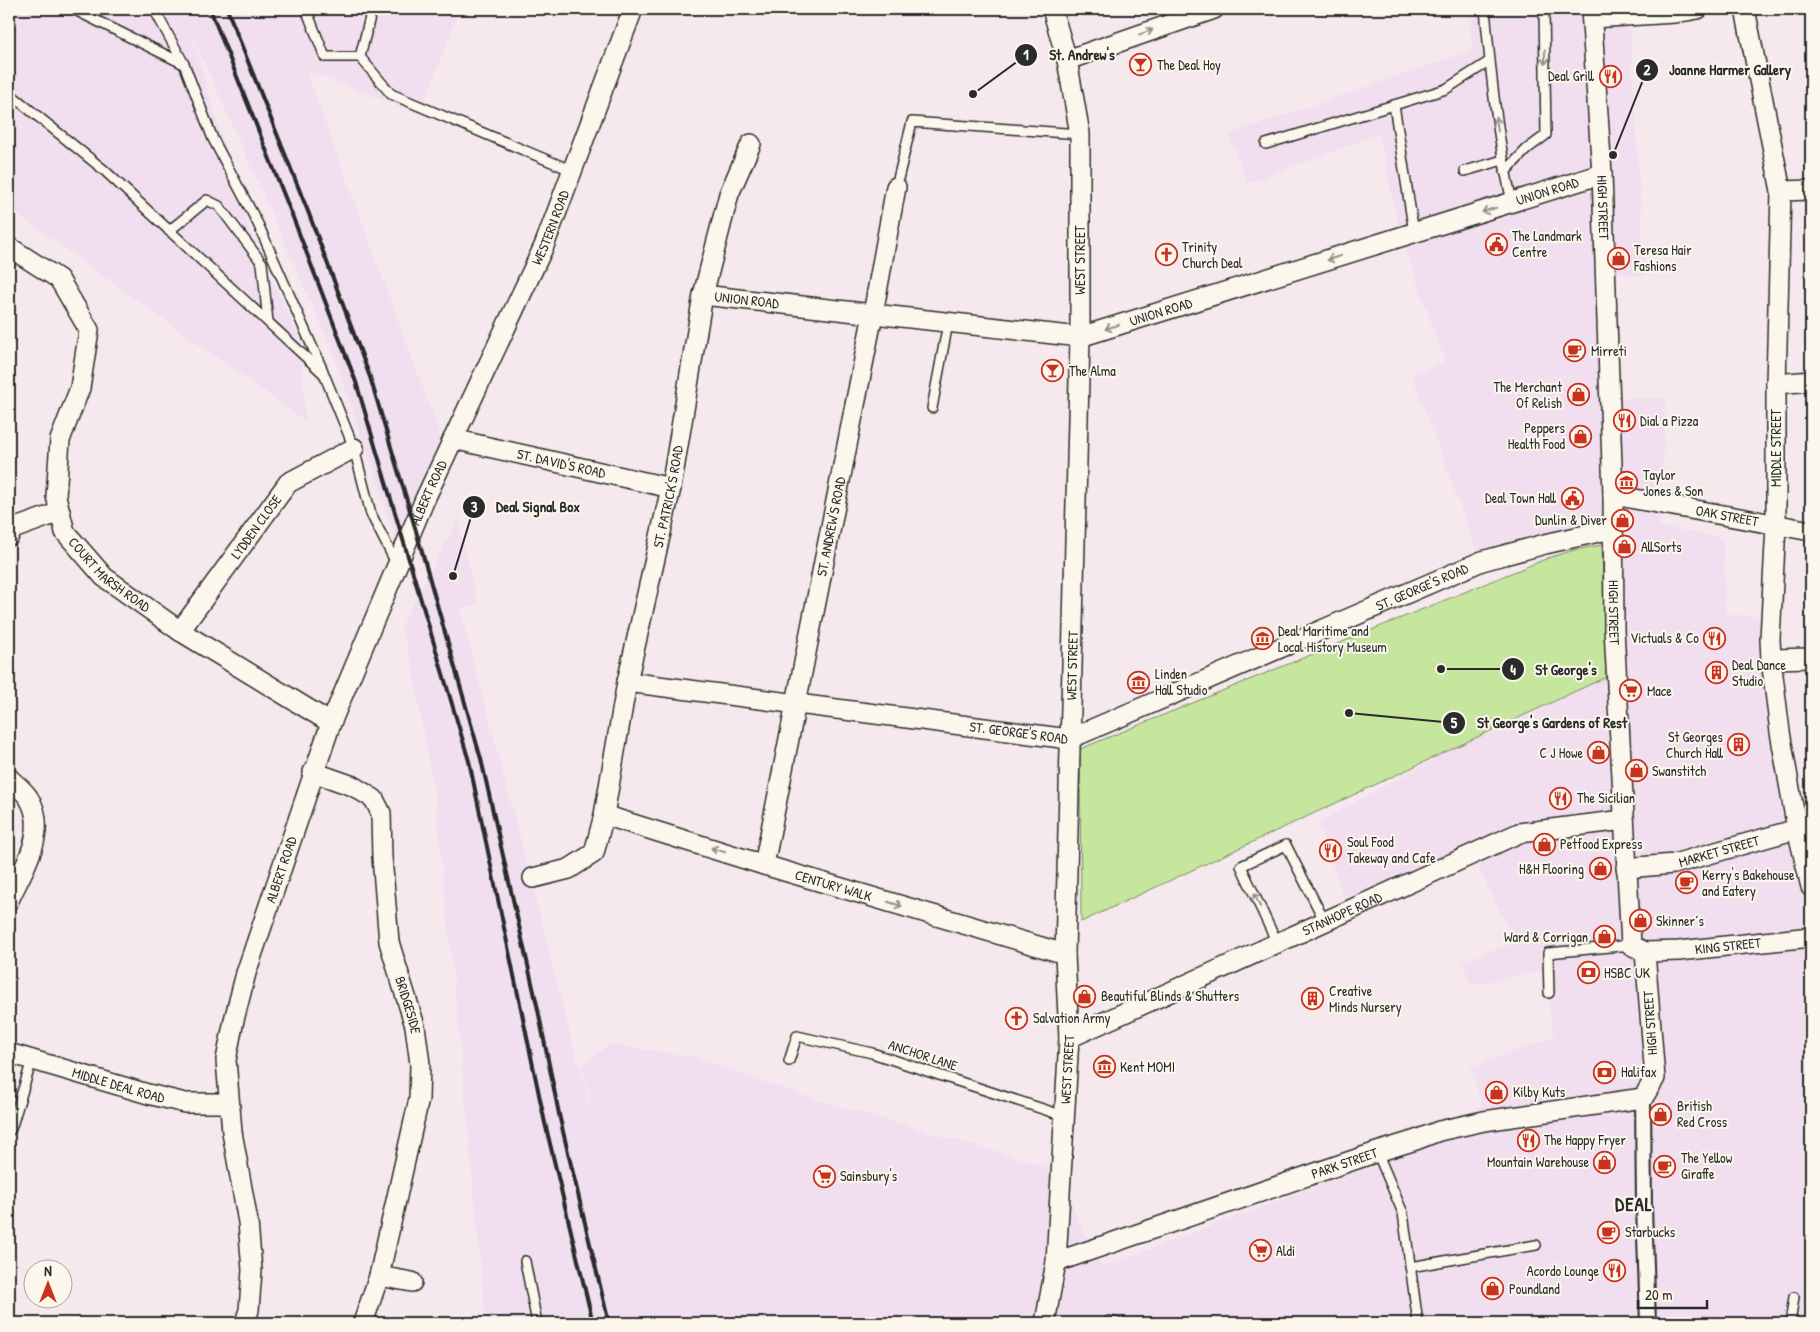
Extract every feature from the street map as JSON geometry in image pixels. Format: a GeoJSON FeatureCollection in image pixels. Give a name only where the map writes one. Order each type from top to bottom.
{"type":"FeatureCollection","features":[{"type":"Feature","properties":{"kind":"street","name":"WESTERN ROAD"},"geometry":{"type":"LineString","coordinates":[[453,439],[544,246],[633,9]]}},
{"type":"Feature","properties":{"kind":"street","name":"WEST STREET"},"geometry":{"type":"LineString","coordinates":[[1045,1323],[1056,1262],[1069,1038],[1065,954],[1080,337],[1080,134],[1067,60],[1052,9]]}},
{"type":"Feature","properties":{"kind":"street"},"geometry":{"type":"LineString","coordinates":[[1067,60],[1190,13],[1214,9]]}},
{"type":"Feature","properties":{"kind":"street"},"geometry":{"type":"LineString","coordinates":[[1591,14],[1675,13],[1698,9]]}},
{"type":"Feature","properties":{"kind":"street","name":"MIDDLE STREET"},"geometry":{"type":"LineString","coordinates":[[1745,9],[1781,191],[1776,384],[1776,525],[1770,639],[1771,659],[1780,732],[1804,827],[1811,887]]}},
{"type":"Feature","properties":{"kind":"street","name":"HIGH STREET"},"geometry":{"type":"LineString","coordinates":[[1591,14],[1602,174],[1613,495],[1614,629],[1626,868],[1648,1001],[1654,1078],[1642,1098],[1648,1323]]}},
{"type":"Feature","properties":{"kind":"street","name":"ST. PATRICK'S ROAD"},"geometry":{"type":"LineString","coordinates":[[533,878],[569,869],[594,853],[604,815],[627,682],[671,488],[703,296],[729,194],[751,144]]}},
{"type":"Feature","properties":{"kind":"street","name":"UNION ROAD"},"geometry":{"type":"LineString","coordinates":[[703,296],[1080,337],[1602,174]]}},
{"type":"Feature","properties":{"kind":"street","name":"ST. ANDREW'S ROAD"},"geometry":{"type":"LineString","coordinates":[[764,865],[873,314],[896,187]]}},
{"type":"Feature","properties":{"kind":"street"},"geometry":{"type":"LineString","coordinates":[[1781,191],[1811,190]]}},
{"type":"Feature","properties":{"kind":"street","name":"COURT MARSH ROAD"},"geometry":{"type":"LineString","coordinates":[[9,247],[59,279],[89,330],[80,388],[60,440],[56,496],[65,532],[104,578],[180,632],[331,722]]}},
{"type":"Feature","properties":{"kind":"street"},"geometry":{"type":"LineString","coordinates":[[1776,384],[1811,381]]}},
{"type":"Feature","properties":{"kind":"street","name":"ST. DAVID'S ROAD"},"geometry":{"type":"LineString","coordinates":[[453,439],[671,488]]}},
{"type":"Feature","properties":{"kind":"street","name":"ALBERT ROAD"},"geometry":{"type":"LineString","coordinates":[[245,1323],[249,1310],[252,1270],[248,1222],[232,1132],[226,1060],[234,1020],[246,973],[331,722],[425,499],[453,439]]}},
{"type":"Feature","properties":{"kind":"street","name":"LYDDEN CLOSE"},"geometry":{"type":"LineString","coordinates":[[180,632],[288,483],[354,448]]}},
{"type":"Feature","properties":{"kind":"street","name":"OAK STREET"},"geometry":{"type":"LineString","coordinates":[[1613,495],[1811,531]]}},
{"type":"Feature","properties":{"kind":"street"},"geometry":{"type":"LineString","coordinates":[[9,536],[13,528],[60,512]]}},
{"type":"Feature","properties":{"kind":"street","name":"ST. GEORGE'S ROAD"},"geometry":{"type":"LineString","coordinates":[[627,682],[1069,739],[1482,561],[1612,529]]}},
{"type":"Feature","properties":{"kind":"street"},"geometry":{"type":"LineString","coordinates":[[1771,659],[1811,658]]}},
{"type":"Feature","properties":{"kind":"street","name":"BRIDGESIDE"},"geometry":{"type":"LineString","coordinates":[[313,772],[353,786],[374,799],[381,813],[382,857],[389,942],[415,1026],[420,1064],[419,1099],[379,1276],[363,1323]]}},
{"type":"Feature","properties":{"kind":"street"},"geometry":{"type":"LineString","coordinates":[[9,778],[28,798],[36,817],[36,838],[9,900]]}},
{"type":"Feature","properties":{"kind":"street","name":"CENTURY WALK"},"geometry":{"type":"LineString","coordinates":[[604,815],[764,865],[1065,954]]}},
{"type":"Feature","properties":{"kind":"street","name":"STANHOPE ROAD"},"geometry":{"type":"LineString","coordinates":[[1069,1038],[1519,833],[1624,820]]}},
{"type":"Feature","properties":{"kind":"street","name":"MARKET STREET"},"geometry":{"type":"LineString","coordinates":[[1626,868],[1674,864],[1804,827]]}},
{"type":"Feature","properties":{"kind":"street","name":"KING STREET"},"geometry":{"type":"LineString","coordinates":[[1638,948],[1679,951],[1811,937]]}},
{"type":"Feature","properties":{"kind":"street","name":"MIDDLE DEAL ROAD"},"geometry":{"type":"LineString","coordinates":[[9,1053],[185,1103],[229,1102]]}},
{"type":"Feature","properties":{"kind":"street","name":"PARK STREET"},"geometry":{"type":"LineString","coordinates":[[1056,1262],[1439,1131],[1484,1120],[1642,1098]]}},
{"type":"Feature","properties":{"kind":"street"},"geometry":{"type":"LineString","coordinates":[[379,1276],[412,1282]]}},
{"type":"Feature","properties":{"kind":"lane"},"geometry":{"type":"LineString","coordinates":[[73,9],[184,64]]}},
{"type":"Feature","properties":{"kind":"lane"},"geometry":{"type":"LineString","coordinates":[[154,9],[184,64],[213,138],[258,224],[324,374],[354,448],[371,514],[397,565]]}},
{"type":"Feature","properties":{"kind":"lane"},"geometry":{"type":"LineString","coordinates":[[306,9],[326,57],[360,57]]}},
{"type":"Feature","properties":{"kind":"lane"},"geometry":{"type":"LineString","coordinates":[[360,57],[372,9]]}},
{"type":"Feature","properties":{"kind":"lane"},"geometry":{"type":"LineString","coordinates":[[1485,9],[1503,160],[1512,202]]}},
{"type":"Feature","properties":{"kind":"lane"},"geometry":{"type":"LineString","coordinates":[[1505,172],[1527,149],[1546,135],[1544,9]]}},
{"type":"Feature","properties":{"kind":"lane"},"geometry":{"type":"LineString","coordinates":[[360,57],[391,94],[573,171]]}},
{"type":"Feature","properties":{"kind":"lane"},"geometry":{"type":"LineString","coordinates":[[1266,144],[1446,89],[1490,61]]}},
{"type":"Feature","properties":{"kind":"lane"},"geometry":{"type":"LineString","coordinates":[[9,93],[104,170],[324,374]]}},
{"type":"Feature","properties":{"kind":"lane"},"geometry":{"type":"LineString","coordinates":[[1394,104],[1414,233]]}},
{"type":"Feature","properties":{"kind":"lane"},"geometry":{"type":"LineString","coordinates":[[896,187],[912,122],[1080,134]]}},
{"type":"Feature","properties":{"kind":"lane"},"geometry":{"type":"LineString","coordinates":[[1465,171],[1503,160]]}},
{"type":"Feature","properties":{"kind":"lane"},"geometry":{"type":"LineString","coordinates":[[169,231],[207,200],[219,206],[262,263],[268,322]]}},
{"type":"Feature","properties":{"kind":"lane"},"geometry":{"type":"LineString","coordinates":[[932,408],[948,323]]}},
{"type":"Feature","properties":{"kind":"lane"},"geometry":{"type":"LineString","coordinates":[[1278,944],[1241,866],[1286,845],[1325,922]]}},
{"type":"Feature","properties":{"kind":"lane"},"geometry":{"type":"LineString","coordinates":[[1549,993],[1548,952],[1638,948]]}},
{"type":"Feature","properties":{"kind":"lane","name":"ANCHOR LANE"},"geometry":{"type":"LineString","coordinates":[[789,1061],[797,1036],[872,1053],[1064,1116]]}},
{"type":"Feature","properties":{"kind":"lane"},"geometry":{"type":"LineString","coordinates":[[9,1131],[32,1060]]}},
{"type":"Feature","properties":{"kind":"lane"},"geometry":{"type":"LineString","coordinates":[[1377,1152],[1403,1213],[1418,1323]]}},
{"type":"Feature","properties":{"kind":"lane"},"geometry":{"type":"LineString","coordinates":[[1410,1268],[1536,1244]]}},
{"type":"Feature","properties":{"kind":"lane"},"geometry":{"type":"LineString","coordinates":[[525,1261],[537,1323]]}},
{"type":"Feature","properties":{"kind":"lane"},"geometry":{"type":"LineString","coordinates":[[1790,1323],[1794,1297]]}},
{"type":"Feature","properties":{"kind":"lane"},"geometry":{"type":"LineString","coordinates":[[1109,1323],[1109,1321],[1118,1323]]}},
{"type":"Feature","properties":{"kind":"shaded area"},"geometry":{"type":"Polygon","coordinates":[[[9,9],[460,9],[420,114],[306,70],[442,439],[399,548],[331,347],[191,33],[250,232],[301,342],[305,421],[9,209],[9,9]]]}},
{"type":"Feature","properties":{"kind":"shaded area"},"geometry":{"type":"Polygon","coordinates":[[[1469,9],[1629,9],[1645,277],[1612,272],[1616,398],[1666,398],[1660,526],[1723,538],[1726,614],[1767,617],[1797,829],[1811,825],[1811,1323],[486,1323],[435,798],[411,661],[401,626],[458,520],[478,605],[460,609],[597,1131],[581,1065],[610,1044],[694,1057],[808,1097],[1053,1168],[1102,1267],[1369,1166],[1482,1105],[1470,1067],[1554,1037],[1544,971],[1471,985],[1462,961],[1515,942],[1473,856],[1348,910],[1318,822],[1454,748],[1602,545],[1482,567],[1412,374],[1445,362],[1399,230],[1379,134],[1247,184],[1229,134],[1472,50],[1469,9]]]}},
{"type":"Feature","properties":{"kind":"green space"},"geometry":{"type":"Polygon","coordinates":[[[1602,545],[1606,677],[1081,922],[1080,749],[1548,558],[1574,550],[1602,545]]]}},
{"type":"Feature","properties":{"kind":"railway"},"geometry":{"type":"LineString","coordinates":[[210,9],[356,382],[469,761],[545,1123],[593,1323]]}},
{"type":"Feature","properties":{"kind":"railway"},"geometry":{"type":"LineString","coordinates":[[227,9],[309,214],[370,377],[414,524],[481,759],[537,1005],[560,1119],[609,1323]]}},
{"type":"Feature","properties":{"kind":"place","name":"The Deal Hoy"},"geometry":{"type":"Point","coordinates":[1141,65]}},
{"type":"Feature","properties":{"kind":"place","name":"Deal Grill"},"geometry":{"type":"Point","coordinates":[1610,76]}},
{"type":"Feature","properties":{"kind":"place","name":"St. Andrew's"},"geometry":{"type":"Point","coordinates":[973,94]}},
{"type":"Feature","properties":{"kind":"place","name":"Joanne Harmer Gallery"},"geometry":{"type":"Point","coordinates":[1613,155]}},
{"type":"Feature","properties":{"kind":"place","name":"The Landmark Centre"},"geometry":{"type":"Point","coordinates":[1496,244]}},
{"type":"Feature","properties":{"kind":"place","name":"Trinity Church Deal"},"geometry":{"type":"Point","coordinates":[1166,255]}},
{"type":"Feature","properties":{"kind":"place","name":"Teresa Hair Fashions"},"geometry":{"type":"Point","coordinates":[1618,258]}},
{"type":"Feature","properties":{"kind":"place","name":"Mirreti"},"geometry":{"type":"Point","coordinates":[1575,351]}},
{"type":"Feature","properties":{"kind":"place","name":"The Alma"},"geometry":{"type":"Point","coordinates":[1053,371]}},
{"type":"Feature","properties":{"kind":"place","name":"The Merchant Of Relish"},"geometry":{"type":"Point","coordinates":[1578,395]}},
{"type":"Feature","properties":{"kind":"place","name":"Dial a Pizza"},"geometry":{"type":"Point","coordinates":[1624,421]}},
{"type":"Feature","properties":{"kind":"place","name":"Peppers Health Food"},"geometry":{"type":"Point","coordinates":[1581,436]}},
{"type":"Feature","properties":{"kind":"place","name":"Taylor Jones & Son"},"geometry":{"type":"Point","coordinates":[1627,483]}},
{"type":"Feature","properties":{"kind":"place","name":"Deal Town Hall"},"geometry":{"type":"Point","coordinates":[1572,498]}},
{"type":"Feature","properties":{"kind":"place","name":"Dunlin & Diver"},"geometry":{"type":"Point","coordinates":[1623,520]}},
{"type":"Feature","properties":{"kind":"place","name":"AllSorts"},"geometry":{"type":"Point","coordinates":[1625,547]}},
{"type":"Feature","properties":{"kind":"place","name":"Deal Signal Box"},"geometry":{"type":"Point","coordinates":[453,576]}},
{"type":"Feature","properties":{"kind":"place","name":"Victuals & Co"},"geometry":{"type":"Point","coordinates":[1715,638]}},
{"type":"Feature","properties":{"kind":"place","name":"Deal Maritime and Local History Museum"},"geometry":{"type":"Point","coordinates":[1262,639]}},
{"type":"Feature","properties":{"kind":"place","name":"St George's"},"geometry":{"type":"Point","coordinates":[1441,669]}},
{"type":"Feature","properties":{"kind":"place","name":"Deal Dance Studio"},"geometry":{"type":"Point","coordinates":[1716,673]}},
{"type":"Feature","properties":{"kind":"place","name":"Linden Hall Studio"},"geometry":{"type":"Point","coordinates":[1139,682]}},
{"type":"Feature","properties":{"kind":"place","name":"Mace"},"geometry":{"type":"Point","coordinates":[1631,691]}},
{"type":"Feature","properties":{"kind":"place","name":"St George's Gardens of Rest"},"geometry":{"type":"Point","coordinates":[1349,713]}},
{"type":"Feature","properties":{"kind":"place","name":"St Georges Church Hall"},"geometry":{"type":"Point","coordinates":[1739,745]}},
{"type":"Feature","properties":{"kind":"place","name":"C J Howe"},"geometry":{"type":"Point","coordinates":[1599,753]}},
{"type":"Feature","properties":{"kind":"place","name":"Swanstitch"},"geometry":{"type":"Point","coordinates":[1636,771]}},
{"type":"Feature","properties":{"kind":"place","name":"The Sicilian"},"geometry":{"type":"Point","coordinates":[1561,798]}},
{"type":"Feature","properties":{"kind":"place","name":"Petfood Express"},"geometry":{"type":"Point","coordinates":[1544,844]}},
{"type":"Feature","properties":{"kind":"place","name":"Soul Food Takeway and Cafe"},"geometry":{"type":"Point","coordinates":[1331,850]}},
{"type":"Feature","properties":{"kind":"place","name":"H&H Flooring"},"geometry":{"type":"Point","coordinates":[1600,869]}},
{"type":"Feature","properties":{"kind":"place","name":"Kerry's Bakehouse and Eatery"},"geometry":{"type":"Point","coordinates":[1686,883]}},
{"type":"Feature","properties":{"kind":"place","name":"Skinnerʼs"},"geometry":{"type":"Point","coordinates":[1640,921]}},
{"type":"Feature","properties":{"kind":"place","name":"Ward & Corrigan"},"geometry":{"type":"Point","coordinates":[1604,937]}},
{"type":"Feature","properties":{"kind":"place","name":"HSBC UK"},"geometry":{"type":"Point","coordinates":[1588,973]}},
{"type":"Feature","properties":{"kind":"place","name":"Beautiful Blinds & Shutters"},"geometry":{"type":"Point","coordinates":[1085,996]}},
{"type":"Feature","properties":{"kind":"place","name":"Creative Minds Nursery"},"geometry":{"type":"Point","coordinates":[1313,999]}},
{"type":"Feature","properties":{"kind":"place","name":"Salvation Army"},"geometry":{"type":"Point","coordinates":[1017,1018]}},
{"type":"Feature","properties":{"kind":"place","name":"Kent MOMI"},"geometry":{"type":"Point","coordinates":[1104,1067]}},
{"type":"Feature","properties":{"kind":"place","name":"Halifax"},"geometry":{"type":"Point","coordinates":[1605,1072]}},
{"type":"Feature","properties":{"kind":"place","name":"Kilby Kuts"},"geometry":{"type":"Point","coordinates":[1497,1092]}},
{"type":"Feature","properties":{"kind":"place","name":"British Red Cross"},"geometry":{"type":"Point","coordinates":[1661,1114]}},
{"type":"Feature","properties":{"kind":"place","name":"The Happy Fryer"},"geometry":{"type":"Point","coordinates":[1528,1140]}},
{"type":"Feature","properties":{"kind":"place","name":"Mountain Warehouse"},"geometry":{"type":"Point","coordinates":[1605,1162]}},
{"type":"Feature","properties":{"kind":"place","name":"The Yellow Giraffe"},"geometry":{"type":"Point","coordinates":[1665,1166]}},
{"type":"Feature","properties":{"kind":"place","name":"Sainsbury's"},"geometry":{"type":"Point","coordinates":[824,1176]}},
{"type":"Feature","properties":{"kind":"place","name":"Starbucks"},"geometry":{"type":"Point","coordinates":[1609,1232]}},
{"type":"Feature","properties":{"kind":"place","name":"Aldi"},"geometry":{"type":"Point","coordinates":[1260,1251]}},
{"type":"Feature","properties":{"kind":"place","name":"Acordo Lounge"},"geometry":{"type":"Point","coordinates":[1615,1271]}},
{"type":"Feature","properties":{"kind":"place","name":"Poundland"},"geometry":{"type":"Point","coordinates":[1493,1289]}},
{"type":"Feature","properties":{"kind":"district","name":"DEAL"},"geometry":{"type":"Point","coordinates":[1634,1204]}}]}
